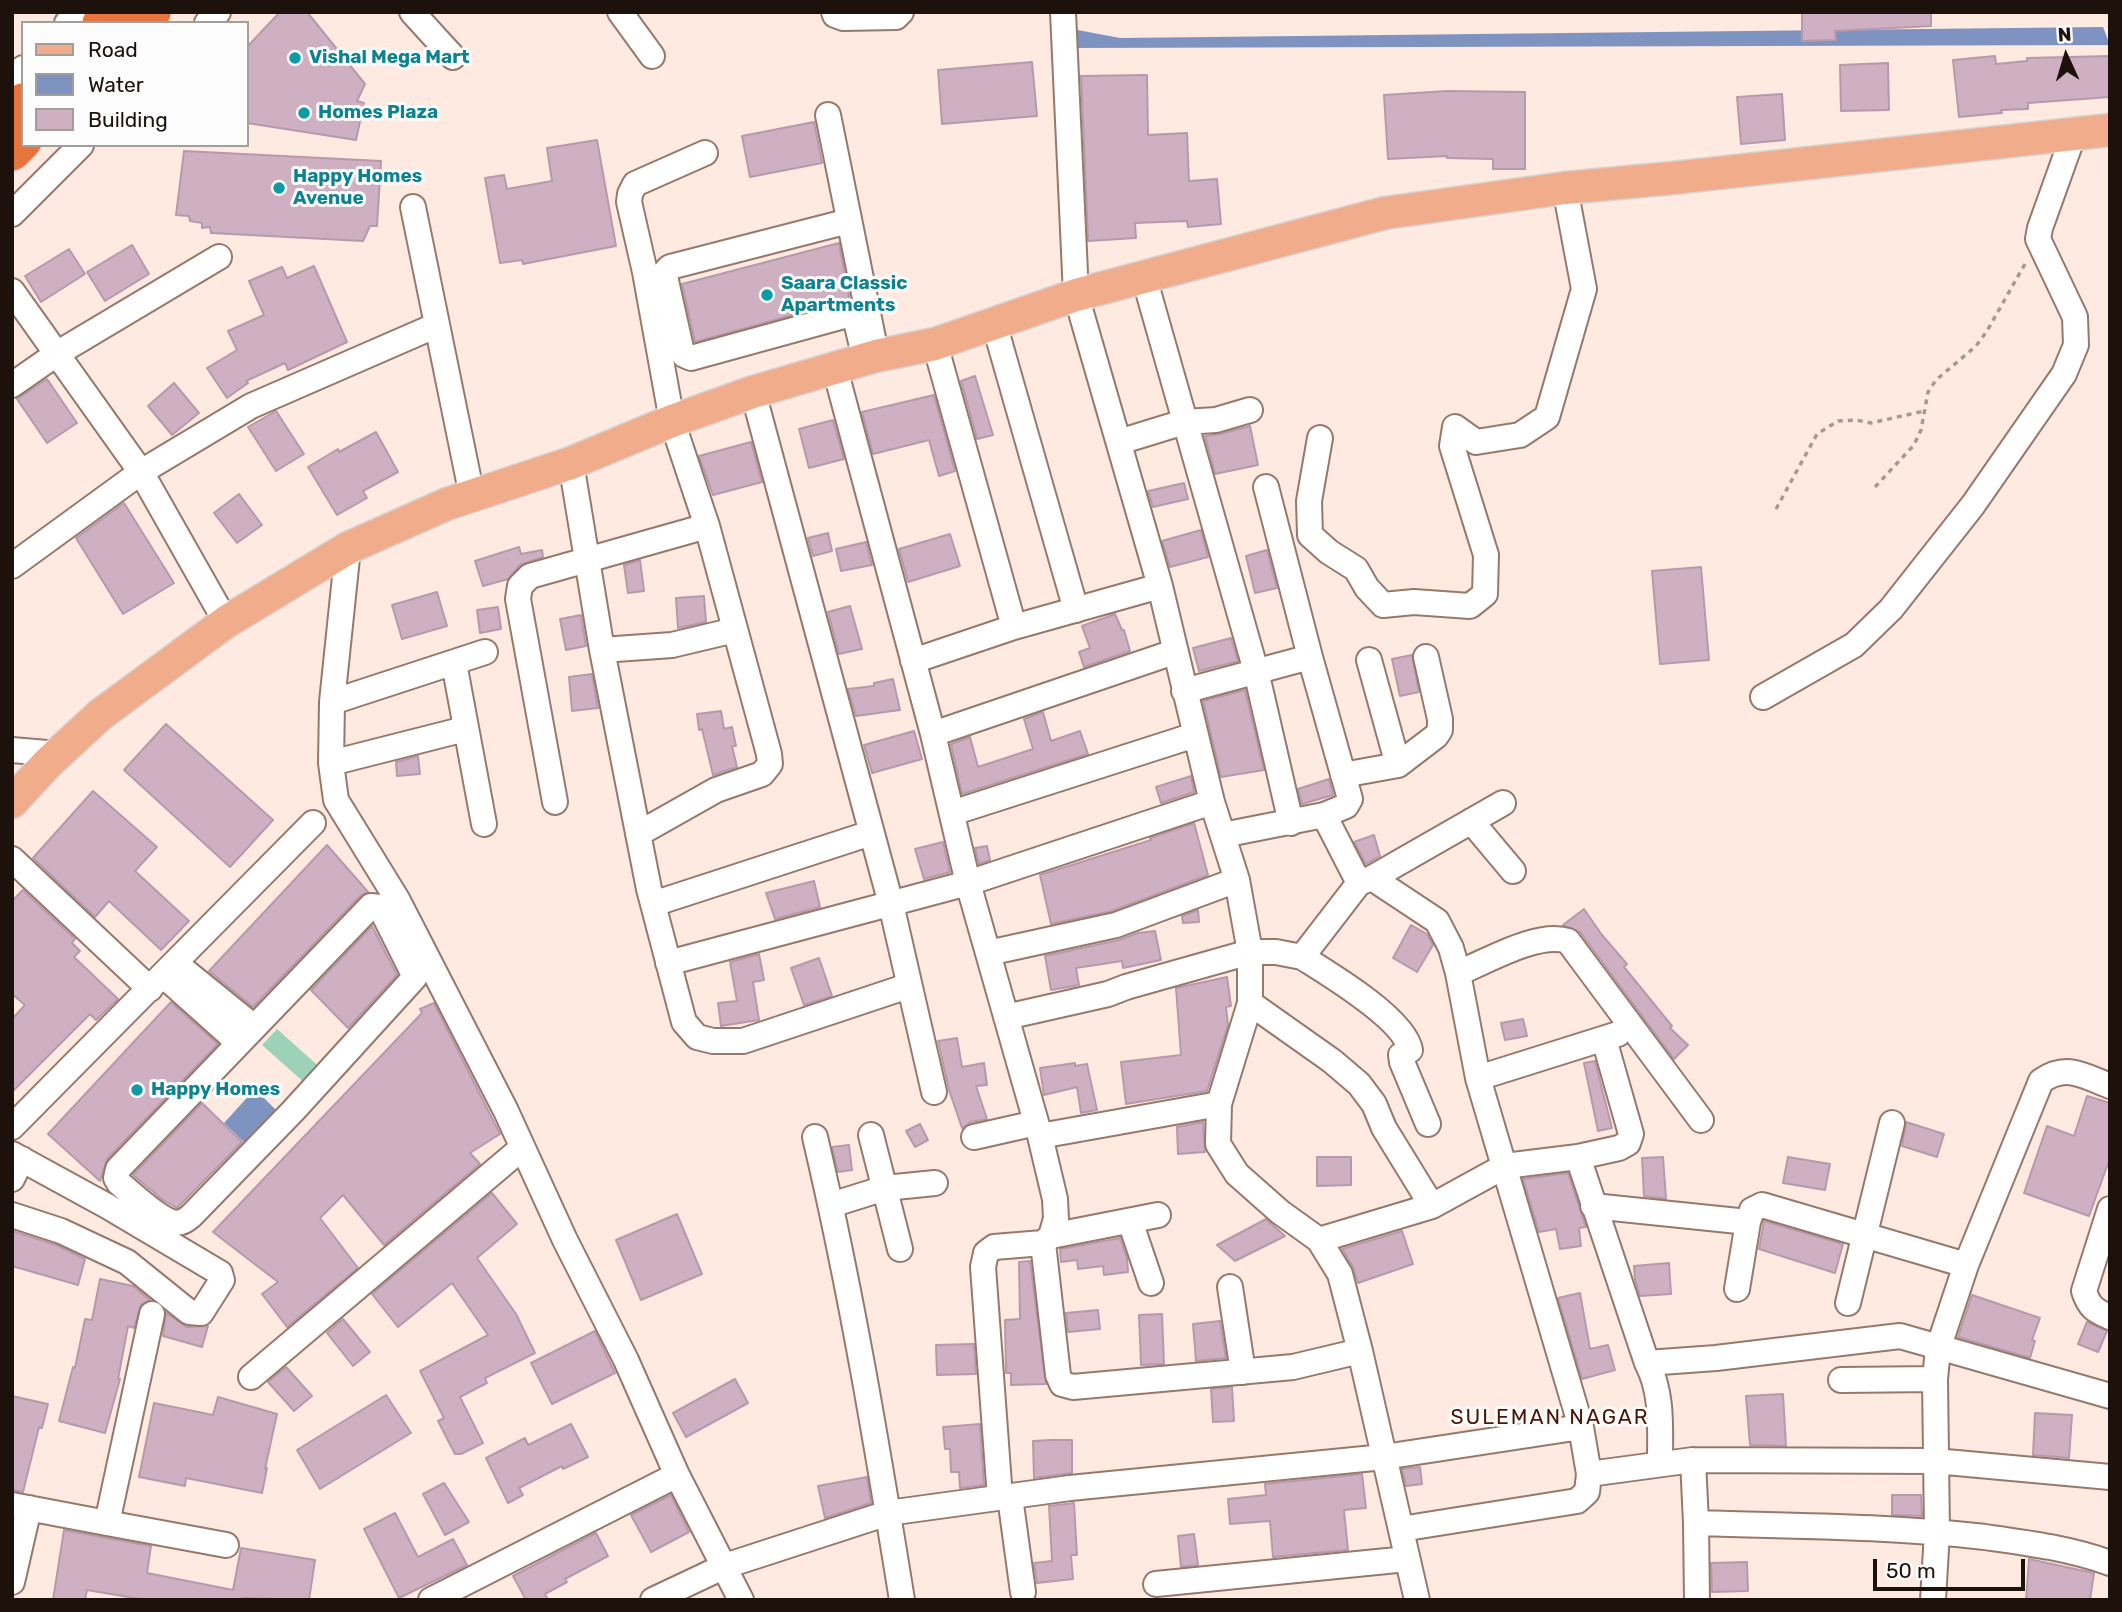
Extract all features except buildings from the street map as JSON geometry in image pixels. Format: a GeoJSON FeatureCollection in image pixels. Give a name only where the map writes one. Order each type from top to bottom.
{"type":"FeatureCollection","features":[{"type":"Feature","properties":{"kind":"main road"},"geometry":{"type":"LineString","coordinates":[[12,802],[100,715],[226,622],[348,548],[447,503],[571,463],[672,421],[753,392],[871,358],[935,344],[1076,295],[1385,213],[1565,188],[2110,130]]}},
{"type":"Feature","properties":{"kind":"street"},"geometry":{"type":"LineString","coordinates":[[412,12],[453,57]]}},
{"type":"Feature","properties":{"kind":"street"},"geometry":{"type":"LineString","coordinates":[[620,12],[652,56]]}},
{"type":"Feature","properties":{"kind":"street"},"geometry":{"type":"LineString","coordinates":[[834,12],[843,18],[896,17],[901,12]]}},
{"type":"Feature","properties":{"kind":"street"},"geometry":{"type":"LineString","coordinates":[[1063,18],[1076,295],[1160,586],[1212,802],[1237,880],[1250,953],[1250,1003],[1219,1104],[1218,1144],[1237,1174],[1280,1212],[1319,1240],[1340,1274],[1417,1600]]}},
{"type":"Feature","properties":{"kind":"street"},"geometry":{"type":"LineString","coordinates":[[828,115],[849,221],[871,358]]}},
{"type":"Feature","properties":{"kind":"street"},"geometry":{"type":"LineString","coordinates":[[1763,698],[1854,645],[1891,609],[1973,505],[2064,374],[2076,345],[2075,317],[2038,239],[2073,136]]}},
{"type":"Feature","properties":{"kind":"street"},"geometry":{"type":"LineString","coordinates":[[12,214],[79,147]]}},
{"type":"Feature","properties":{"kind":"street"},"geometry":{"type":"LineString","coordinates":[[638,834],[716,790],[762,774],[770,764],[707,526],[672,421],[645,272],[629,202],[635,184],[705,153]]}},
{"type":"Feature","properties":{"kind":"street"},"geometry":{"type":"LineString","coordinates":[[1320,438],[1309,501],[1310,535],[1329,552],[1356,569],[1367,588],[1383,605],[1414,602],[1470,606],[1485,594],[1486,555],[1452,446],[1455,427],[1476,442],[1520,435],[1548,417],[1584,289],[1565,188]]}},
{"type":"Feature","properties":{"kind":"street"},"geometry":{"type":"LineString","coordinates":[[413,207],[472,496]]}},
{"type":"Feature","properties":{"kind":"street"},"geometry":{"type":"LineString","coordinates":[[849,221],[670,267],[665,276],[681,348],[684,355],[691,358],[844,316],[852,316],[856,321],[871,358]]}},
{"type":"Feature","properties":{"kind":"street"},"geometry":{"type":"LineString","coordinates":[[12,385],[58,353],[219,257]]}},
{"type":"Feature","properties":{"kind":"street"},"geometry":{"type":"LineString","coordinates":[[1144,278],[1256,671],[1291,822]]}},
{"type":"Feature","properties":{"kind":"street"},"geometry":{"type":"LineString","coordinates":[[12,291],[141,472],[226,622]]}},
{"type":"Feature","properties":{"kind":"street"},"geometry":{"type":"LineString","coordinates":[[993,323],[1076,610]]}},
{"type":"Feature","properties":{"kind":"street"},"geometry":{"type":"LineString","coordinates":[[12,566],[141,472],[251,406],[436,325]]}},
{"type":"Feature","properties":{"kind":"street"},"geometry":{"type":"LineString","coordinates":[[935,344],[1014,627]]}},
{"type":"Feature","properties":{"kind":"street"},"geometry":{"type":"LineString","coordinates":[[835,369],[933,734],[968,883],[1055,1199],[1056,1219],[1047,1240],[1058,1375],[1062,1384],[1073,1387],[1293,1367],[1360,1351]]}},
{"type":"Feature","properties":{"kind":"street"},"geometry":{"type":"LineString","coordinates":[[753,392],[891,904],[933,1093]]}},
{"type":"Feature","properties":{"kind":"street"},"geometry":{"type":"LineString","coordinates":[[1119,442],[1184,422],[1216,420],[1250,410]]}},
{"type":"Feature","properties":{"kind":"street"},"geometry":{"type":"LineString","coordinates":[[571,463],[638,834],[684,1022],[697,1037],[713,1041],[743,1041],[908,986]]}},
{"type":"Feature","properties":{"kind":"street"},"geometry":{"type":"LineString","coordinates":[[1223,835],[1324,815],[1349,804],[1350,799],[1266,487]]}},
{"type":"Feature","properties":{"kind":"street"},"geometry":{"type":"LineString","coordinates":[[555,802],[518,599],[520,586],[530,576],[707,526]]}},
{"type":"Feature","properties":{"kind":"street"},"geometry":{"type":"LineString","coordinates":[[348,548],[332,702],[331,763],[336,800],[397,899],[522,1148],[565,1241],[626,1360],[677,1475],[741,1600]]}},
{"type":"Feature","properties":{"kind":"street"},"geometry":{"type":"LineString","coordinates":[[913,661],[1014,627],[1160,586]]}},
{"type":"Feature","properties":{"kind":"street"},"geometry":{"type":"LineString","coordinates":[[603,650],[672,645],[735,630]]}},
{"type":"Feature","properties":{"kind":"street"},"geometry":{"type":"LineString","coordinates":[[332,702],[485,652]]}},
{"type":"Feature","properties":{"kind":"street"},"geometry":{"type":"LineString","coordinates":[[933,734],[1174,652]]}},
{"type":"Feature","properties":{"kind":"street"},"geometry":{"type":"LineString","coordinates":[[1343,775],[1398,765],[1436,736],[1440,730],[1440,719],[1426,656]]}},
{"type":"Feature","properties":{"kind":"street"},"geometry":{"type":"LineString","coordinates":[[1184,691],[1310,657]]}},
{"type":"Feature","properties":{"kind":"street"},"geometry":{"type":"LineString","coordinates":[[1369,660],[1398,765]]}},
{"type":"Feature","properties":{"kind":"street"},"geometry":{"type":"LineString","coordinates":[[454,663],[484,824]]}},
{"type":"Feature","properties":{"kind":"street"},"geometry":{"type":"LineString","coordinates":[[331,763],[465,729]]}},
{"type":"Feature","properties":{"kind":"street"},"geometry":{"type":"LineString","coordinates":[[952,813],[1195,735]]}},
{"type":"Feature","properties":{"kind":"street"},"geometry":{"type":"LineString","coordinates":[[12,750],[58,754]]}},
{"type":"Feature","properties":{"kind":"street"},"geometry":{"type":"LineString","coordinates":[[668,962],[968,883],[1212,802]]}},
{"type":"Feature","properties":{"kind":"street"},"geometry":{"type":"LineString","coordinates":[[1302,957],[1365,880],[1503,803]]}},
{"type":"Feature","properties":{"kind":"street"},"geometry":{"type":"LineString","coordinates":[[1324,815],[1365,880],[1437,921],[1451,948],[1478,1078],[1581,1427],[1589,1474],[1587,1492],[1577,1501],[1401,1529]]}},
{"type":"Feature","properties":{"kind":"street"},"geometry":{"type":"LineString","coordinates":[[1471,821],[1513,871]]}},
{"type":"Feature","properties":{"kind":"street"},"geometry":{"type":"LineString","coordinates":[[12,1127],[313,823]]}},
{"type":"Feature","properties":{"kind":"street"},"geometry":{"type":"LineString","coordinates":[[653,904],[871,833]]}},
{"type":"Feature","properties":{"kind":"street"},"geometry":{"type":"LineString","coordinates":[[12,859],[163,976],[246,1035]]}},
{"type":"Feature","properties":{"kind":"street"},"geometry":{"type":"LineString","coordinates":[[988,953],[1116,925],[1237,880]]}},
{"type":"Feature","properties":{"kind":"street"},"geometry":{"type":"LineString","coordinates":[[372,906],[380,907],[415,977],[293,1111],[191,1216],[179,1223],[172,1222],[156,1213],[119,1183],[116,1178],[118,1169],[246,1035],[372,906]]}},
{"type":"Feature","properties":{"kind":"street"},"geometry":{"type":"LineString","coordinates":[[1458,973],[1541,939],[1557,938],[1568,942],[1701,1120]]}},
{"type":"Feature","properties":{"kind":"street"},"geometry":{"type":"LineString","coordinates":[[1006,1017],[1108,994],[1250,953],[1276,952],[1302,957],[1381,1010],[1409,1042],[1410,1050],[1401,1055],[1402,1062],[1428,1124]]}},
{"type":"Feature","properties":{"kind":"street"},"geometry":{"type":"LineString","coordinates":[[1250,1003],[1332,1060],[1359,1084],[1374,1104],[1384,1128],[1432,1206]]}},
{"type":"Feature","properties":{"kind":"street"},"geometry":{"type":"LineString","coordinates":[[1478,1078],[1634,1028]]}},
{"type":"Feature","properties":{"kind":"street"},"geometry":{"type":"LineString","coordinates":[[1319,1240],[1432,1206],[1505,1166],[1578,1157],[1619,1148],[1628,1143],[1631,1134],[1604,1039]]}},
{"type":"Feature","properties":{"kind":"street"},"geometry":{"type":"LineString","coordinates":[[1936,1599],[1934,1380],[1938,1349],[1966,1265],[2042,1080],[2054,1072],[2069,1071],[2110,1086]]}},
{"type":"Feature","properties":{"kind":"street"},"geometry":{"type":"LineString","coordinates":[[974,1137],[1219,1104]]}},
{"type":"Feature","properties":{"kind":"street"},"geometry":{"type":"LineString","coordinates":[[1848,1303],[1892,1123]]}},
{"type":"Feature","properties":{"kind":"street"},"geometry":{"type":"LineString","coordinates":[[871,1135],[900,1249]]}},
{"type":"Feature","properties":{"kind":"street"},"geometry":{"type":"LineString","coordinates":[[815,1138],[831,1205],[902,1600]]}},
{"type":"Feature","properties":{"kind":"street"},"geometry":{"type":"LineString","coordinates":[[251,1377],[522,1148]]}},
{"type":"Feature","properties":{"kind":"street"},"geometry":{"type":"LineString","coordinates":[[1578,1157],[1647,1363],[1656,1380],[1660,1416],[1660,1463]]}},
{"type":"Feature","properties":{"kind":"street"},"geometry":{"type":"LineString","coordinates":[[12,1215],[61,1231],[127,1262],[189,1312],[201,1312],[222,1280],[220,1273],[183,1250],[14,1169]]}},
{"type":"Feature","properties":{"kind":"street"},"geometry":{"type":"LineString","coordinates":[[831,1205],[886,1188],[935,1183]]}},
{"type":"Feature","properties":{"kind":"street"},"geometry":{"type":"LineString","coordinates":[[1737,1289],[1748,1222],[1752,1210],[1762,1205],[1966,1265]]}},
{"type":"Feature","properties":{"kind":"street"},"geometry":{"type":"LineString","coordinates":[[1593,1206],[1748,1222]]}},
{"type":"Feature","properties":{"kind":"street"},"geometry":{"type":"LineString","coordinates":[[2110,1210],[2084,1291],[2087,1303],[2093,1310],[2110,1317]]}},
{"type":"Feature","properties":{"kind":"street"},"geometry":{"type":"LineString","coordinates":[[1023,1592],[1005,1498],[983,1267],[986,1253],[994,1247],[1047,1240],[1158,1215]]}},
{"type":"Feature","properties":{"kind":"street"},"geometry":{"type":"LineString","coordinates":[[1130,1221],[1151,1283]]}},
{"type":"Feature","properties":{"kind":"street"},"geometry":{"type":"LineString","coordinates":[[1230,1287],[1243,1372]]}},
{"type":"Feature","properties":{"kind":"street"},"geometry":{"type":"LineString","coordinates":[[107,1523],[152,1314]]}},
{"type":"Feature","properties":{"kind":"street"},"geometry":{"type":"LineString","coordinates":[[1647,1363],[1899,1336],[2110,1396]]}},
{"type":"Feature","properties":{"kind":"street"},"geometry":{"type":"LineString","coordinates":[[1841,1380],[1934,1380]]}},
{"type":"Feature","properties":{"kind":"street"},"geometry":{"type":"LineString","coordinates":[[653,1600],[724,1566],[888,1513],[1070,1489],[1384,1457],[1581,1427]]}},
{"type":"Feature","properties":{"kind":"street"},"geometry":{"type":"LineString","coordinates":[[1589,1474],[1693,1460],[1935,1461],[2110,1477]]}},
{"type":"Feature","properties":{"kind":"street"},"geometry":{"type":"LineString","coordinates":[[1693,1460],[1696,1600]]}},
{"type":"Feature","properties":{"kind":"street"},"geometry":{"type":"LineString","coordinates":[[431,1600],[677,1475]]}},
{"type":"Feature","properties":{"kind":"street"},"geometry":{"type":"LineString","coordinates":[[12,1582],[20,1507],[226,1545]]}},
{"type":"Feature","properties":{"kind":"street"},"geometry":{"type":"LineString","coordinates":[[1696,1523],[1937,1532],[2049,1545],[2110,1563]]}},
{"type":"Feature","properties":{"kind":"street"},"geometry":{"type":"LineString","coordinates":[[1156,1584],[1406,1559]]}},
{"type":"Feature","properties":{"kind":"path"},"geometry":{"type":"LineString","coordinates":[[1875,487],[1914,445],[1921,430],[1928,392],[1936,380],[1976,346],[1987,331],[2038,239]]}},
{"type":"Feature","properties":{"kind":"path"},"geometry":{"type":"LineString","coordinates":[[1776,509],[1817,434],[1828,426],[1838,421],[1871,423],[1924,411]]}},
{"type":"Feature","properties":{"kind":"green space"},"geometry":{"type":"Polygon","coordinates":[[[277,1029],[324,1071],[308,1086],[262,1045],[277,1029]]]}},
{"type":"Feature","properties":{"kind":"water"},"geometry":{"type":"Polygon","coordinates":[[[2103,27],[2110,45],[1069,48],[1067,28],[1120,38],[2103,27]]]}},
{"type":"Feature","properties":{"kind":"water"},"geometry":{"type":"Polygon","coordinates":[[[255,1089],[276,1110],[245,1143],[224,1123],[255,1089]]]}},
{"type":"Feature","properties":{"kind":"place","name":"Vishal Mega Mart"},"geometry":{"type":"Point","coordinates":[295,58]}},
{"type":"Feature","properties":{"kind":"place","name":"Homes Plaza"},"geometry":{"type":"Point","coordinates":[304,113]}},
{"type":"Feature","properties":{"kind":"place","name":"Happy Homes Avenue"},"geometry":{"type":"Point","coordinates":[279,188]}},
{"type":"Feature","properties":{"kind":"place","name":"Saara Classic Apartments"},"geometry":{"type":"Point","coordinates":[767,295]}},
{"type":"Feature","properties":{"kind":"place","name":"Happy Homes"},"geometry":{"type":"Point","coordinates":[137,1090]}},
{"type":"Feature","properties":{"kind":"district","name":"SULEMAN NAGAR"},"geometry":{"type":"Point","coordinates":[1550,1418]}}]}
